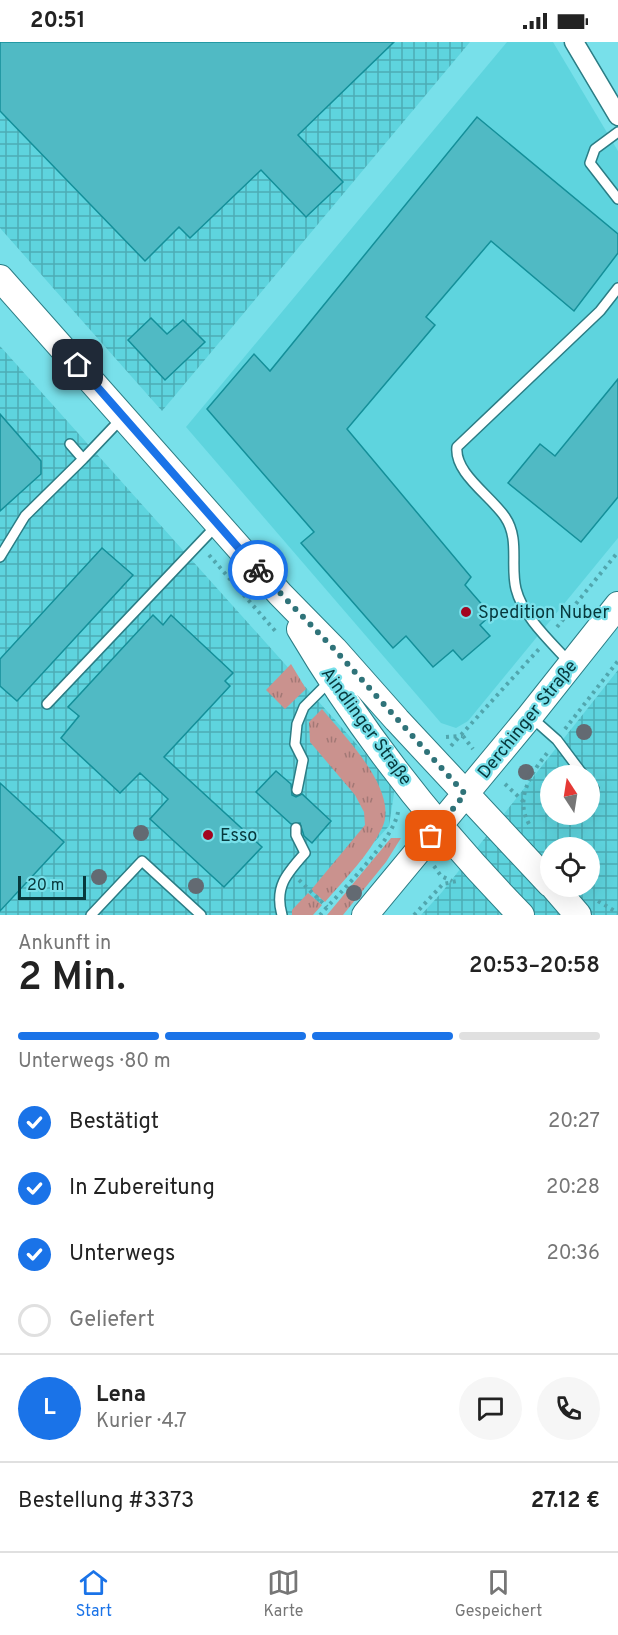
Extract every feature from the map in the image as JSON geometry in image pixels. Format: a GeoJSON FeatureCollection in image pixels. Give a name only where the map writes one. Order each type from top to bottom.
{"type":"FeatureCollection","features":[{"type":"Feature","properties":{"kind":"main road","name":"Aindlinger Straße"},"geometry":{"type":"LineString","coordinates":[[0,278],[280,594],[334,649],[465,794],[540,872]]}},
{"type":"Feature","properties":{"kind":"main road","name":"Aindlinger Straße"},"geometry":{"type":"LineString","coordinates":[[280,594],[331,680],[378,746],[475,867],[521,915]]}},
{"type":"Feature","properties":{"kind":"main road","name":"Derchinger Straße"},"geometry":{"type":"LineString","coordinates":[[365,915],[530,716],[618,605]]}},
{"type":"Feature","properties":{"kind":"main road","name":"Aindlinger Straße"},"geometry":{"type":"LineString","coordinates":[[562,897],[578,915]]}},
{"type":"Feature","properties":{"kind":"street"},"geometry":{"type":"LineString","coordinates":[[574,42],[618,116]]}},
{"type":"Feature","properties":{"kind":"lane"},"geometry":{"type":"LineString","coordinates":[[618,132],[595,149],[591,163],[618,199]]}},
{"type":"Feature","properties":{"kind":"lane"},"geometry":{"type":"LineString","coordinates":[[571,665],[538,627],[519,599],[515,587],[515,543],[506,518],[461,466],[456,456],[457,447],[600,311],[618,288]]}},
{"type":"Feature","properties":{"kind":"lane"},"geometry":{"type":"LineString","coordinates":[[0,557],[25,516],[124,416]]}},
{"type":"Feature","properties":{"kind":"lane"},"geometry":{"type":"LineString","coordinates":[[70,444],[83,459]]}},
{"type":"Feature","properties":{"kind":"lane"},"geometry":{"type":"LineString","coordinates":[[47,704],[218,525]]}},
{"type":"Feature","properties":{"kind":"lane"},"geometry":{"type":"LineString","coordinates":[[297,790],[303,760],[295,744],[297,724],[304,707],[331,680]]}},
{"type":"Feature","properties":{"kind":"lane"},"geometry":{"type":"LineString","coordinates":[[530,716],[556,740],[575,765]]}},
{"type":"Feature","properties":{"kind":"lane"},"geometry":{"type":"LineString","coordinates":[[282,915],[278,901],[281,885],[305,853],[296,836],[296,828]]}},
{"type":"Feature","properties":{"kind":"lane"},"geometry":{"type":"LineString","coordinates":[[92,915],[142,861],[201,915]]}},
{"type":"Feature","properties":{"kind":"path"},"geometry":{"type":"LineString","coordinates":[[320,915],[380,845],[393,828],[399,813]]}},
{"type":"Feature","properties":{"kind":"path"},"geometry":{"type":"LineString","coordinates":[[290,871],[327,907]]}},
{"type":"Feature","properties":{"kind":"shaded area"},"geometry":{"type":"Polygon","coordinates":[[[0,42],[470,42],[162,411],[0,228],[0,42]]]}},
{"type":"Feature","properties":{"kind":"shaded area","name":"Spedition Nuber"},"geometry":{"type":"Polygon","coordinates":[[[507,42],[553,42],[618,151],[618,538],[468,721],[456,728],[441,723],[186,427],[507,42]]]}},
{"type":"Feature","properties":{"kind":"shaded area"},"geometry":{"type":"Polygon","coordinates":[[[0,346],[395,787],[389,826],[308,915],[0,915],[0,346]]]}},
{"type":"Feature","properties":{"kind":"shaded area"},"geometry":{"type":"Polygon","coordinates":[[[618,670],[618,915],[421,915],[442,892],[540,768],[540,825],[600,825],[600,765],[543,765],[618,670]]]}},
{"type":"Feature","properties":{"kind":"green space"},"geometry":{"type":"Polygon","coordinates":[[[291,664],[306,689],[285,709],[266,690],[291,664]]]}},
{"type":"Feature","properties":{"kind":"green space"},"geometry":{"type":"Polygon","coordinates":[[[322,709],[355,749],[377,781],[385,813],[382,828],[370,848],[325,902],[311,890],[365,825],[364,812],[355,795],[310,742],[309,722],[322,709]]]}},
{"type":"Feature","properties":{"kind":"green space"},"geometry":{"type":"Polygon","coordinates":[[[391,838],[401,838],[386,862],[343,915],[327,915],[391,838]]]}},
{"type":"Feature","properties":{"kind":"green space"},"geometry":{"type":"Polygon","coordinates":[[[308,893],[322,905],[313,915],[292,915],[292,910],[308,893]]]}},
{"type":"Feature","properties":{"kind":"building"},"geometry":{"type":"Polygon","coordinates":[[[0,42],[394,42],[298,135],[343,182],[306,217],[261,170],[190,238],[179,227],[145,261],[0,111],[0,42]]]}},
{"type":"Feature","properties":{"kind":"building"},"geometry":{"type":"Polygon","coordinates":[[[477,117],[618,234],[618,253],[574,311],[491,241],[426,317],[435,325],[347,429],[471,577],[465,585],[491,615],[480,625],[490,636],[462,660],[453,650],[433,667],[406,636],[393,648],[301,543],[314,532],[207,409],[254,354],[270,371],[477,117]]]}},
{"type":"Feature","properties":{"kind":"building"},"geometry":{"type":"Polygon","coordinates":[[[151,318],[167,334],[183,320],[205,342],[165,380],[128,340],[151,318]]]}},
{"type":"Feature","properties":{"kind":"building"},"geometry":{"type":"Polygon","coordinates":[[[618,379],[618,497],[581,542],[508,483],[540,444],[555,456],[618,379]]]}},
{"type":"Feature","properties":{"kind":"building"},"geometry":{"type":"Polygon","coordinates":[[[0,414],[41,461],[41,474],[0,511],[0,414]]]}},
{"type":"Feature","properties":{"kind":"building"},"geometry":{"type":"Polygon","coordinates":[[[102,548],[133,575],[17,701],[0,686],[0,659],[102,548]]]}},
{"type":"Feature","properties":{"kind":"building"},"geometry":{"type":"Polygon","coordinates":[[[153,615],[163,625],[171,615],[233,673],[225,681],[230,686],[164,757],[262,847],[224,887],[150,819],[168,799],[140,773],[120,793],[61,738],[79,716],[68,707],[153,615]]]}},
{"type":"Feature","properties":{"kind":"building"},"geometry":{"type":"Polygon","coordinates":[[[276,771],[291,784],[292,795],[296,797],[302,794],[331,821],[312,843],[304,836],[300,823],[291,824],[256,792],[276,771]]]}},
{"type":"Feature","properties":{"kind":"building"},"geometry":{"type":"Polygon","coordinates":[[[0,783],[64,842],[0,911],[0,783]]]}},
{"type":"Feature","properties":{"kind":"way so far"},"geometry":{"type":"LineString","coordinates":[[258,570],[334,649],[465,794],[431,836]]}},
{"type":"Feature","properties":{"kind":"place","name":"Spedition Nuber"},"geometry":{"type":"Point","coordinates":[466,612]}},
{"type":"Feature","properties":{"kind":"place","name":"Esso"},"geometry":{"type":"Point","coordinates":[208,835]}},
{"type":"Feature","properties":{"kind":"route"},"geometry":{"type":"LineString","coordinates":[[78,365],[258,570]]}}]}
